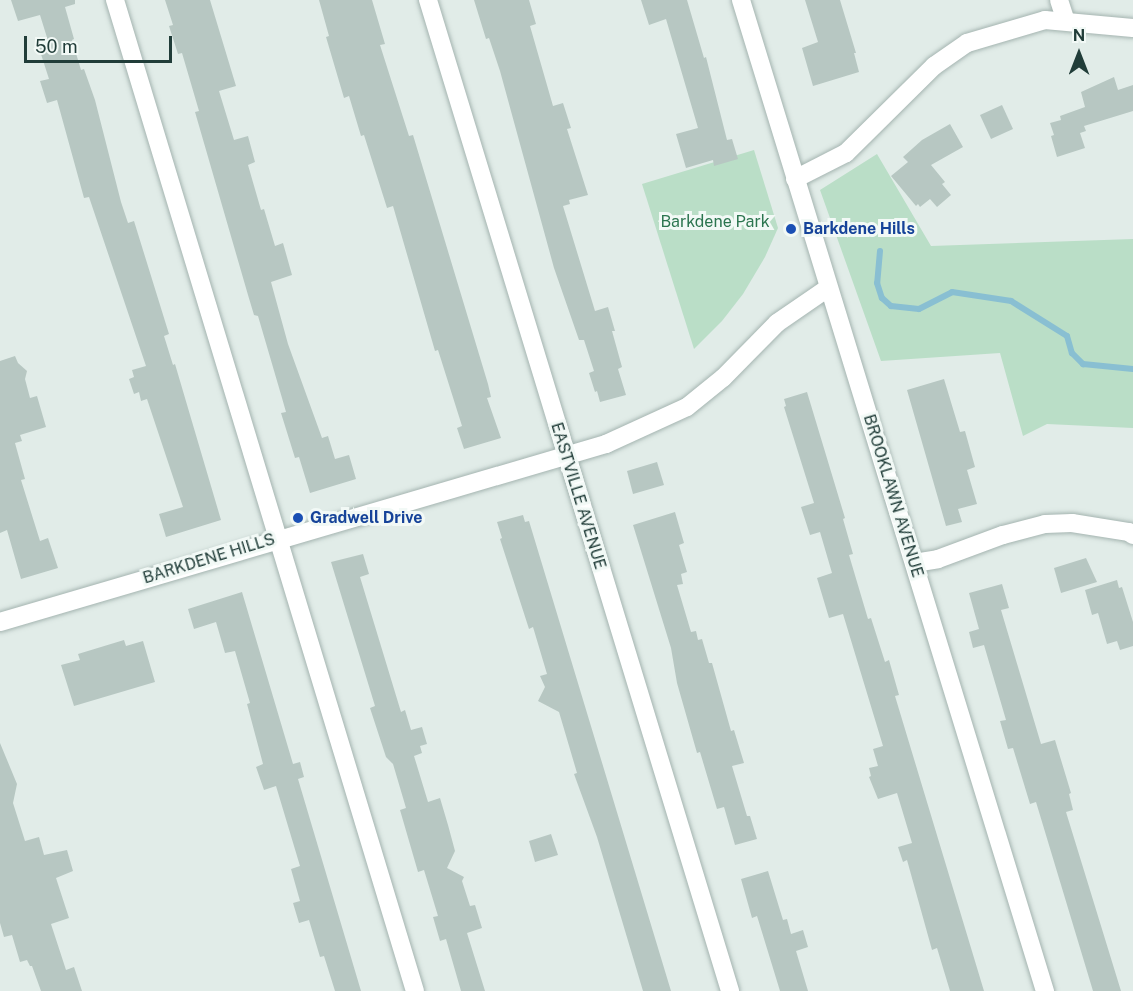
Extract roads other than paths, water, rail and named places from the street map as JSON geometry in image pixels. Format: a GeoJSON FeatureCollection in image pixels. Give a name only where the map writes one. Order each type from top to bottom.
{"type":"FeatureCollection","features":[{"type":"Feature","properties":{"kind":"street"},"geometry":{"type":"LineString","coordinates":[[115,0],[415,991]]}},
{"type":"Feature","properties":{"kind":"street","name":"EASTVILLE AVENUE"},"geometry":{"type":"LineString","coordinates":[[428,0],[730,991]]}},
{"type":"Feature","properties":{"kind":"street","name":"BROOKLAWN AVENUE"},"geometry":{"type":"LineString","coordinates":[[741,0],[1045,991]]}},
{"type":"Feature","properties":{"kind":"street"},"geometry":{"type":"LineString","coordinates":[[1059,0],[1066,21]]}},
{"type":"Feature","properties":{"kind":"street"},"geometry":{"type":"LineString","coordinates":[[795,179],[846,153],[934,66],[967,43],[1045,21],[1133,28]]}},
{"type":"Feature","properties":{"kind":"street","name":"BARKDENE HILLS"},"geometry":{"type":"LineString","coordinates":[[0,622],[278,538],[606,444],[687,407],[723,378],[777,323],[828,288]]}},
{"type":"Feature","properties":{"kind":"street"},"geometry":{"type":"LineString","coordinates":[[914,563],[938,559],[1003,535],[1045,524],[1072,523],[1129,532],[1133,535]]}},
{"type":"Feature","properties":{"kind":"waterway"},"geometry":{"type":"LineString","coordinates":[[880,251],[877,283],[882,298],[891,306],[919,309],[952,292],[1011,301],[1067,336],[1072,353],[1083,364],[1133,369]]}},
{"type":"Feature","properties":{"kind":"place","name":"Barkdene Hills"},"geometry":{"type":"Point","coordinates":[791,229]}},
{"type":"Feature","properties":{"kind":"place","name":"Gradwell Drive"},"geometry":{"type":"Point","coordinates":[298,518]}},
{"type":"Feature","properties":{"kind":"park label","name":"Barkdene Park"},"geometry":{"type":"Point","coordinates":[715,222]}}]}
